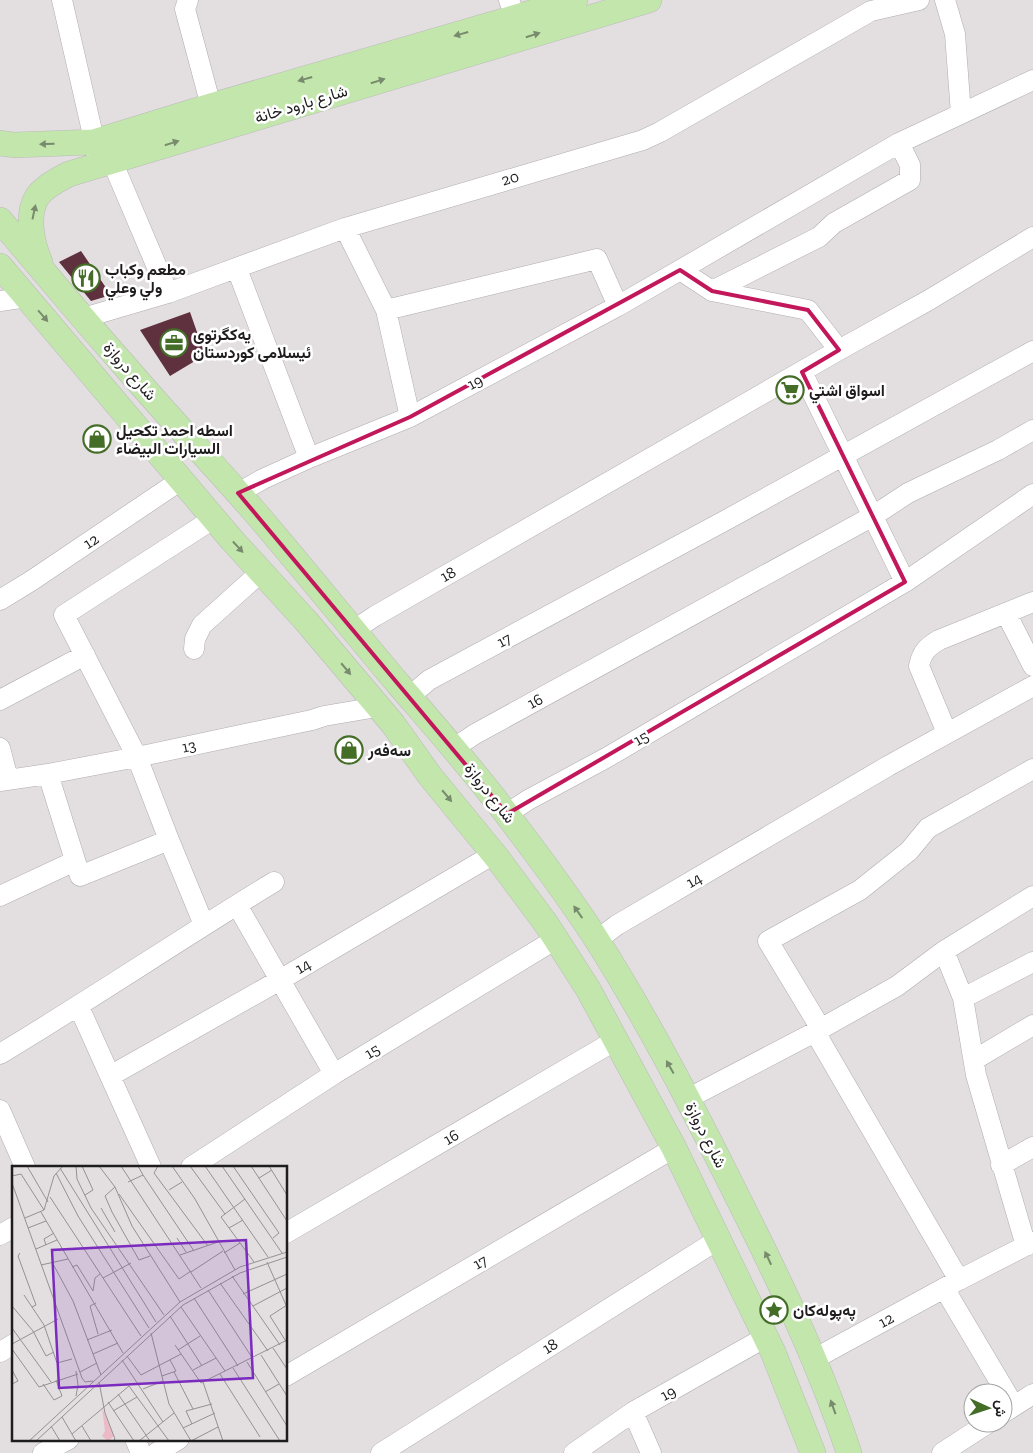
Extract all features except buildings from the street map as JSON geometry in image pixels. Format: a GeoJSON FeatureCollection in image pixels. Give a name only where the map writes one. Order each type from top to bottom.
{"type":"FeatureCollection","features":[{"type":"Feature","properties":{"kind":"main road","name":"شارع بارود خانة"},"geometry":{"type":"LineString","coordinates":[[47,275],[36,252],[31,233],[32,214],[38,197],[56,181],[102,156],[211,106],[513,9],[575,0]]}},
{"type":"Feature","properties":{"kind":"main road","name":"شارع بارود خانة"},"geometry":{"type":"LineString","coordinates":[[0,143],[102,156],[649,0]]}},
{"type":"Feature","properties":{"kind":"main road","name":"شارع دروازة"},"geometry":{"type":"LineString","coordinates":[[0,220],[83,318],[238,493],[454,748],[507,814],[596,940],[658,1045],[764,1251],[814,1359],[831,1400],[849,1453]]}},
{"type":"Feature","properties":{"kind":"main road","name":"شارع دروازة"},"geometry":{"type":"LineString","coordinates":[[0,266],[181,480],[306,621],[393,724],[430,776],[494,854],[556,938],[583,981],[674,1148],[766,1337],[791,1395],[812,1453]]}},
{"type":"Feature","properties":{"kind":"main road"},"geometry":{"type":"LineString","coordinates":[[628,1062],[658,1045]]}},
{"type":"Feature","properties":{"kind":"street"},"geometry":{"type":"LineString","coordinates":[[62,0],[102,156],[168,293]]}},
{"type":"Feature","properties":{"kind":"street"},"geometry":{"type":"LineString","coordinates":[[188,0],[185,10],[211,106]]}},
{"type":"Feature","properties":{"kind":"street","name":"20"},"geometry":{"type":"LineString","coordinates":[[83,318],[168,293],[346,228],[642,140],[660,132],[871,11],[919,0]]}},
{"type":"Feature","properties":{"kind":"street"},"geometry":{"type":"LineString","coordinates":[[945,0],[955,34],[961,114]]}},
{"type":"Feature","properties":{"kind":"street","name":"19"},"geometry":{"type":"LineString","coordinates":[[238,493],[263,479],[309,458],[410,417],[618,306],[899,143],[1033,80]]}},
{"type":"Feature","properties":{"kind":"street"},"geometry":{"type":"LineString","coordinates":[[712,291],[819,237],[834,223],[910,180],[910,165],[899,143]]}},
{"type":"Feature","properties":{"kind":"street"},"geometry":{"type":"LineString","coordinates":[[346,228],[386,310],[410,417]]}},
{"type":"Feature","properties":{"kind":"street","name":"18"},"geometry":{"type":"LineString","coordinates":[[354,630],[375,616],[929,300],[1033,237]]}},
{"type":"Feature","properties":{"kind":"street"},"geometry":{"type":"LineString","coordinates":[[386,310],[597,259],[618,306]]}},
{"type":"Feature","properties":{"kind":"street"},"geometry":{"type":"LineString","coordinates":[[237,269],[309,458]]}},
{"type":"Feature","properties":{"kind":"street"},"geometry":{"type":"LineString","coordinates":[[680,270],[712,291],[808,310],[839,350]]}},
{"type":"Feature","properties":{"kind":"street"},"geometry":{"type":"LineString","coordinates":[[0,301],[26,297]]}},
{"type":"Feature","properties":{"kind":"street","name":"17"},"geometry":{"type":"LineString","coordinates":[[409,697],[429,680],[1033,352]]}},
{"type":"Feature","properties":{"kind":"street"},"geometry":{"type":"LineString","coordinates":[[802,372],[905,582]]}},
{"type":"Feature","properties":{"kind":"street","name":"16"},"geometry":{"type":"LineString","coordinates":[[454,748],[474,734],[873,516],[908,493],[998,450],[1033,430]]}},
{"type":"Feature","properties":{"kind":"street","name":"12"},"geometry":{"type":"LineString","coordinates":[[0,600],[181,480]]}},
{"type":"Feature","properties":{"kind":"street","name":"15"},"geometry":{"type":"LineString","coordinates":[[507,814],[528,800],[606,758],[905,582],[1033,494]]}},
{"type":"Feature","properties":{"kind":"street"},"geometry":{"type":"LineString","coordinates":[[204,925],[137,757],[64,615],[214,518]]}},
{"type":"Feature","properties":{"kind":"street"},"geometry":{"type":"LineString","coordinates":[[194,649],[202,625],[261,572]]}},
{"type":"Feature","properties":{"kind":"street"},"geometry":{"type":"LineString","coordinates":[[947,733],[919,666],[926,648],[939,640],[1033,602]]}},
{"type":"Feature","properties":{"kind":"street"},"geometry":{"type":"LineString","coordinates":[[1006,613],[1033,666]]}},
{"type":"Feature","properties":{"kind":"street"},"geometry":{"type":"LineString","coordinates":[[0,700],[85,655]]}},
{"type":"Feature","properties":{"kind":"street","name":"14"},"geometry":{"type":"LineString","coordinates":[[596,940],[617,925],[770,835],[1033,686]]}},
{"type":"Feature","properties":{"kind":"street","name":"13"},"geometry":{"type":"LineString","coordinates":[[4,780],[48,774],[137,757],[324,716],[378,707]]}},
{"type":"Feature","properties":{"kind":"street"},"geometry":{"type":"LineString","coordinates":[[0,748],[4,780]]}},
{"type":"Feature","properties":{"kind":"street"},"geometry":{"type":"LineString","coordinates":[[996,1383],[952,1284],[818,1031],[768,941],[860,890],[909,851],[928,828],[1033,769]]}},
{"type":"Feature","properties":{"kind":"street"},"geometry":{"type":"LineString","coordinates":[[48,774],[80,876],[169,840]]}},
{"type":"Feature","properties":{"kind":"street","name":"14"},"geometry":{"type":"LineString","coordinates":[[110,1076],[280,980],[494,854]]}},
{"type":"Feature","properties":{"kind":"street"},"geometry":{"type":"LineString","coordinates":[[0,896],[75,861]]}},
{"type":"Feature","properties":{"kind":"street"},"geometry":{"type":"LineString","coordinates":[[0,1054],[79,1007],[204,925],[274,882]]}},
{"type":"Feature","properties":{"kind":"street"},"geometry":{"type":"LineString","coordinates":[[687,1099],[818,1031],[897,986],[944,951],[1033,896]]}},
{"type":"Feature","properties":{"kind":"street"},"geometry":{"type":"LineString","coordinates":[[237,905],[334,1074]]}},
{"type":"Feature","properties":{"kind":"street","name":"15"},"geometry":{"type":"LineString","coordinates":[[193,1166],[334,1074],[556,938]]}},
{"type":"Feature","properties":{"kind":"street"},"geometry":{"type":"LineString","coordinates":[[944,951],[963,998],[976,1076],[1002,1165],[1029,1244]]}},
{"type":"Feature","properties":{"kind":"street"},"geometry":{"type":"LineString","coordinates":[[963,998],[1033,962]]}},
{"type":"Feature","properties":{"kind":"street"},"geometry":{"type":"LineString","coordinates":[[79,1007],[151,1166]]}},
{"type":"Feature","properties":{"kind":"street"},"geometry":{"type":"LineString","coordinates":[[974,1060],[1033,1025]]}},
{"type":"Feature","properties":{"kind":"street","name":"16"},"geometry":{"type":"LineString","coordinates":[[288,1232],[616,1040]]}},
{"type":"Feature","properties":{"kind":"street"},"geometry":{"type":"LineString","coordinates":[[0,1110],[25,1166]]}},
{"type":"Feature","properties":{"kind":"street"},"geometry":{"type":"LineString","coordinates":[[1002,1165],[1033,1147]]}},
{"type":"Feature","properties":{"kind":"street","name":"17"},"geometry":{"type":"LineString","coordinates":[[288,1375],[674,1148]]}},
{"type":"Feature","properties":{"kind":"street"},"geometry":{"type":"LineString","coordinates":[[0,1235],[12,1228]]}},
{"type":"Feature","properties":{"kind":"street","name":"18"},"geometry":{"type":"LineString","coordinates":[[382,1453],[719,1239]]}},
{"type":"Feature","properties":{"kind":"street","name":"12"},"geometry":{"type":"LineString","coordinates":[[814,1359],[1029,1244]]}},
{"type":"Feature","properties":{"kind":"street","name":"19"},"geometry":{"type":"LineString","coordinates":[[574,1453],[633,1412],[766,1337]]}},
{"type":"Feature","properties":{"kind":"street"},"geometry":{"type":"LineString","coordinates":[[0,1352],[12,1345]]}},
{"type":"Feature","properties":{"kind":"street"},"geometry":{"type":"LineString","coordinates":[[1013,1407],[1033,1394]]}},
{"type":"Feature","properties":{"kind":"street"},"geometry":{"type":"LineString","coordinates":[[633,1412],[650,1453]]}},
{"type":"Feature","properties":{"kind":"street"},"geometry":{"type":"LineString","coordinates":[[942,1453],[973,1433]]}},
{"type":"Feature","properties":{"kind":"street"},"geometry":{"type":"LineString","coordinates":[[43,1453],[67,1440]]}},
{"type":"Feature","properties":{"kind":"street"},"geometry":{"type":"LineString","coordinates":[[135,1440],[141,1453]]}},
{"type":"Feature","properties":{"kind":"street"},"geometry":{"type":"LineString","coordinates":[[156,1453],[177,1440]]}},
{"type":"Feature","properties":{"kind":"highlighted area"},"geometry":{"type":"Polygon","coordinates":[[[680,270],[712,291],[808,310],[839,350],[802,372],[905,582],[507,814],[238,493],[410,417],[680,270]]]}},
{"type":"Feature","properties":{"kind":"place","name":"مطعم وكباب ولي وعلي"},"geometry":{"type":"Point","coordinates":[86,278]}},
{"type":"Feature","properties":{"kind":"place","name":"یەکگرتوی ئیسلامی کوردستان"},"geometry":{"type":"Point","coordinates":[174,343]}},
{"type":"Feature","properties":{"kind":"place","name":"اسواق اشتي"},"geometry":{"type":"Point","coordinates":[790,390]}},
{"type":"Feature","properties":{"kind":"place","name":"اسطه احمد تكحيل السيارات البيضاء"},"geometry":{"type":"Point","coordinates":[97,439]}},
{"type":"Feature","properties":{"kind":"place","name":"سەفەر"},"geometry":{"type":"Point","coordinates":[349,750]}},
{"type":"Feature","properties":{"kind":"place","name":"پەپولەکان"},"geometry":{"type":"Point","coordinates":[774,1310]}}]}
